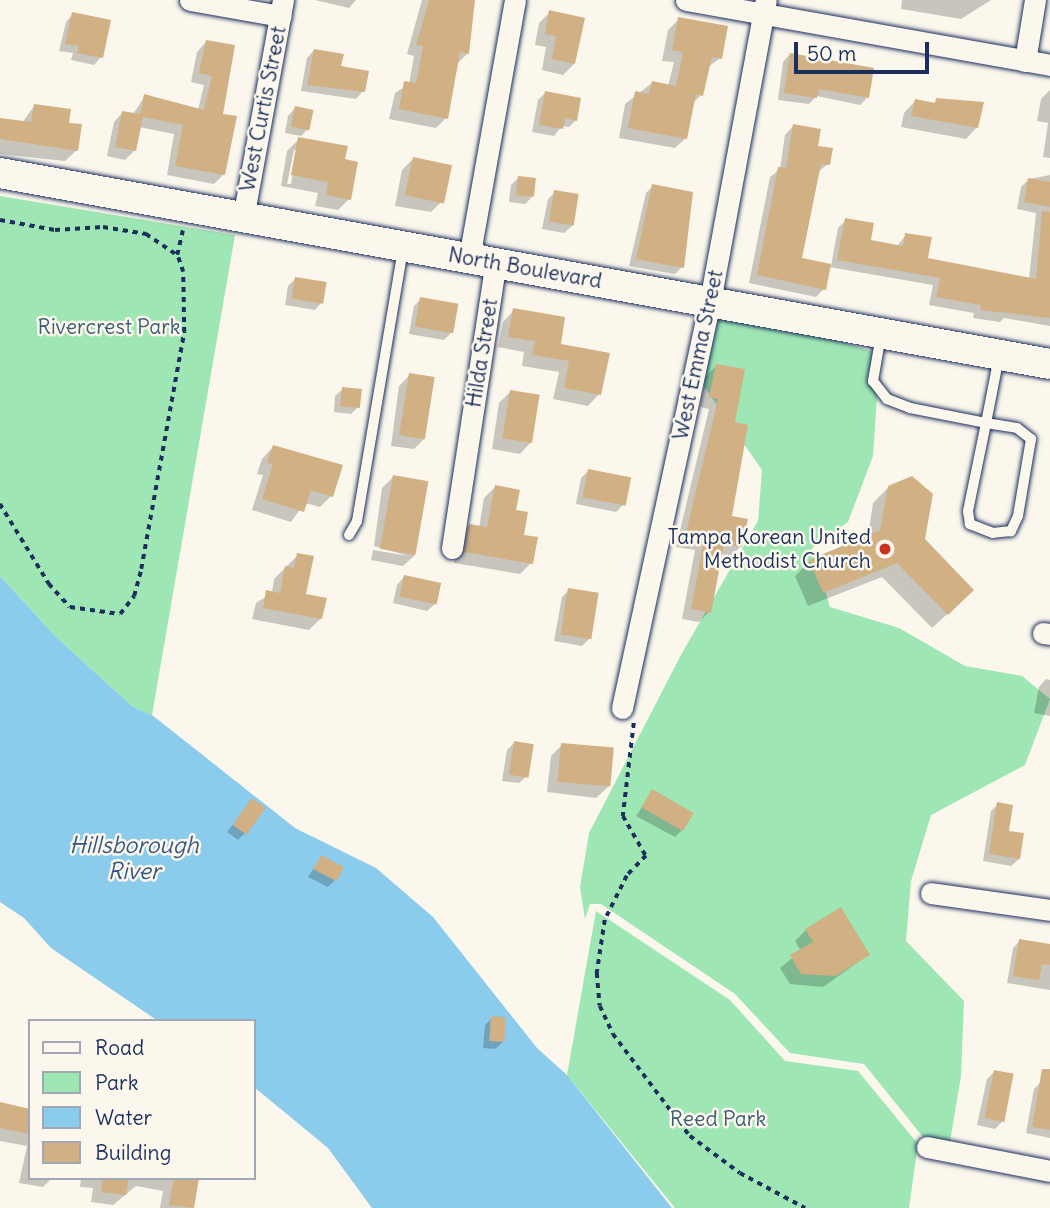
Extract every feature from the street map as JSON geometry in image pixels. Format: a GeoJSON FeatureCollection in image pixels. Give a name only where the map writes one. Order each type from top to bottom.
{"type":"FeatureCollection","features":[{"type":"Feature","properties":{"kind":"street"},"geometry":{"type":"LineString","coordinates":[[190,0],[282,8]]}},
{"type":"Feature","properties":{"kind":"street","name":"Hilda Street"},"geometry":{"type":"LineString","coordinates":[[452,548],[494,274],[471,247],[515,0]]}},
{"type":"Feature","properties":{"kind":"street"},"geometry":{"type":"LineString","coordinates":[[686,0],[765,7],[1050,65]]}},
{"type":"Feature","properties":{"kind":"street"},"geometry":{"type":"LineString","coordinates":[[1025,61],[1035,0]]}},
{"type":"Feature","properties":{"kind":"street","name":"West Emma Street"},"geometry":{"type":"LineString","coordinates":[[621,708],[710,301],[765,7]]}},
{"type":"Feature","properties":{"kind":"street","name":"West Curtis Street"},"geometry":{"type":"LineString","coordinates":[[243,218],[282,8]]}},
{"type":"Feature","properties":{"kind":"street","name":"North Boulevard"},"geometry":{"type":"LineString","coordinates":[[0,173],[1050,364]]}},
{"type":"Feature","properties":{"kind":"street"},"geometry":{"type":"LineString","coordinates":[[931,893],[1050,910]]}},
{"type":"Feature","properties":{"kind":"street"},"geometry":{"type":"LineString","coordinates":[[927,1147],[1050,1171]]}},
{"type":"Feature","properties":{"kind":"lane"},"geometry":{"type":"LineString","coordinates":[[349,535],[357,520],[404,246]]}},
{"type":"Feature","properties":{"kind":"lane"},"geometry":{"type":"LineString","coordinates":[[881,333],[873,381],[877,392],[910,408],[986,423],[1017,428],[1031,439],[1011,531],[993,533],[970,524],[968,511],[986,423],[1000,355]]}},
{"type":"Feature","properties":{"kind":"path"},"geometry":{"type":"LineString","coordinates":[[0,504],[49,584],[70,607],[120,614],[134,596],[141,569],[184,332],[183,272],[177,254],[186,218]]}},
{"type":"Feature","properties":{"kind":"path"},"geometry":{"type":"LineString","coordinates":[[0,220],[55,230],[103,227],[146,234],[177,254]]}},
{"type":"Feature","properties":{"kind":"path"},"geometry":{"type":"LineString","coordinates":[[621,708],[634,721],[624,816],[646,856],[627,876],[605,920],[597,973],[600,1006],[613,1034],[690,1136],[740,1173],[805,1208]]}},
{"type":"Feature","properties":{"kind":"green space","name":"Rivercrest Park"},"geometry":{"type":"Polygon","coordinates":[[[0,196],[235,235],[152,715],[133,707],[56,637],[0,576],[0,196]]]}},
{"type":"Feature","properties":{"kind":"green space"},"geometry":{"type":"Polygon","coordinates":[[[719,312],[789,325],[880,354],[873,456],[848,522],[812,548],[830,607],[899,628],[965,666],[1022,676],[1050,699],[1025,765],[931,815],[911,881],[906,941],[964,1001],[961,1076],[950,1142],[923,1137],[864,1064],[790,1053],[735,994],[601,904],[590,904],[585,919],[580,887],[589,833],[682,653],[758,521],[762,470],[703,385],[719,312]]]}},
{"type":"Feature","properties":{"kind":"green space","name":"Reed Park"},"geometry":{"type":"Polygon","coordinates":[[[596,911],[730,1000],[785,1061],[858,1071],[918,1144],[909,1208],[675,1208],[567,1075],[596,911]]]}},
{"type":"Feature","properties":{"kind":"water","name":"Hillsborough River"},"geometry":{"type":"Polygon","coordinates":[[[0,576],[56,637],[133,707],[152,715],[295,828],[376,868],[433,917],[537,1048],[567,1075],[672,1208],[372,1208],[328,1148],[256,1089],[256,1019],[155,1019],[51,948],[24,918],[0,902],[0,576]]]}},
{"type":"Feature","properties":{"kind":"building"},"geometry":{"type":"Polygon","coordinates":[[[429,0],[475,0],[469,54],[460,52],[448,119],[399,109],[404,81],[416,83],[423,46],[416,45],[429,0]]]}},
{"type":"Feature","properties":{"kind":"building"},"geometry":{"type":"Polygon","coordinates":[[[549,10],[585,18],[575,64],[552,59],[556,36],[545,34],[549,10]]]}},
{"type":"Feature","properties":{"kind":"building"},"geometry":{"type":"Polygon","coordinates":[[[72,12],[111,20],[103,58],[77,53],[79,46],[65,44],[72,12]]]}},
{"type":"Feature","properties":{"kind":"building"},"geometry":{"type":"Polygon","coordinates":[[[678,17],[728,26],[722,59],[712,57],[703,96],[696,94],[687,139],[628,128],[635,91],[649,94],[652,81],[676,86],[683,52],[672,50],[678,17]]]}},
{"type":"Feature","properties":{"kind":"building"},"geometry":{"type":"Polygon","coordinates":[[[206,40],[235,45],[223,114],[237,116],[225,175],[175,166],[183,125],[143,117],[136,151],[115,147],[122,111],[140,114],[144,94],[204,110],[212,76],[199,73],[206,40]]]}},
{"type":"Feature","properties":{"kind":"building"},"geometry":{"type":"Polygon","coordinates":[[[314,49],[344,54],[341,66],[369,71],[365,92],[307,85],[314,49]]]}},
{"type":"Feature","properties":{"kind":"building"},"geometry":{"type":"Polygon","coordinates":[[[790,53],[874,68],[869,98],[819,89],[817,98],[784,93],[790,53]]]}},
{"type":"Feature","properties":{"kind":"building"},"geometry":{"type":"Polygon","coordinates":[[[545,91],[581,98],[577,121],[565,118],[563,129],[539,125],[545,91]]]}},
{"type":"Feature","properties":{"kind":"building"},"geometry":{"type":"Polygon","coordinates":[[[936,98],[984,102],[978,128],[911,116],[915,99],[935,103],[936,98]]]}},
{"type":"Feature","properties":{"kind":"building"},"geometry":{"type":"Polygon","coordinates":[[[34,104],[71,109],[69,123],[82,124],[78,151],[0,139],[0,118],[31,122],[34,104]]]}},
{"type":"Feature","properties":{"kind":"building"},"geometry":{"type":"Polygon","coordinates":[[[295,106],[314,110],[309,130],[291,127],[295,106]]]}},
{"type":"Feature","properties":{"kind":"building"},"geometry":{"type":"Polygon","coordinates":[[[793,124],[821,129],[818,146],[833,148],[830,165],[821,164],[802,258],[831,264],[826,290],[757,275],[778,167],[786,168],[793,124]]]}},
{"type":"Feature","properties":{"kind":"building"},"geometry":{"type":"Polygon","coordinates":[[[298,137],[348,146],[345,159],[358,162],[351,200],[326,195],[328,182],[291,175],[298,137]]]}},
{"type":"Feature","properties":{"kind":"building"},"geometry":{"type":"Polygon","coordinates":[[[413,157],[452,165],[444,203],[405,195],[413,157]]]}},
{"type":"Feature","properties":{"kind":"building"},"geometry":{"type":"Polygon","coordinates":[[[518,176],[536,178],[534,197],[516,195],[518,176]]]}},
{"type":"Feature","properties":{"kind":"building"},"geometry":{"type":"Polygon","coordinates":[[[1028,178],[1050,182],[1050,207],[1024,202],[1028,178]]]}},
{"type":"Feature","properties":{"kind":"building"},"geometry":{"type":"Polygon","coordinates":[[[652,184],[693,192],[684,268],[636,259],[652,184]]]}},
{"type":"Feature","properties":{"kind":"building"},"geometry":{"type":"Polygon","coordinates":[[[554,190],[579,194],[574,226],[549,222],[554,190]]]}},
{"type":"Feature","properties":{"kind":"building"},"geometry":{"type":"Polygon","coordinates":[[[1042,211],[1050,212],[1050,318],[980,310],[981,305],[936,297],[940,278],[837,260],[845,218],[874,223],[871,240],[903,246],[905,233],[932,237],[928,258],[1036,279],[1042,211]]]}},
{"type":"Feature","properties":{"kind":"building"},"geometry":{"type":"Polygon","coordinates":[[[295,277],[327,282],[323,304],[292,299],[295,277]]]}},
{"type":"Feature","properties":{"kind":"building"},"geometry":{"type":"Polygon","coordinates":[[[420,297],[458,304],[453,333],[415,327],[420,297]]]}},
{"type":"Feature","properties":{"kind":"building"},"geometry":{"type":"Polygon","coordinates":[[[513,308],[565,317],[561,344],[610,353],[601,395],[564,388],[569,361],[532,355],[535,341],[508,337],[513,308]]]}},
{"type":"Feature","properties":{"kind":"building"},"geometry":{"type":"Polygon","coordinates":[[[716,364],[745,369],[735,422],[748,425],[732,516],[748,519],[742,547],[724,544],[711,613],[691,609],[704,540],[685,537],[718,399],[709,397],[716,364]]]}},
{"type":"Feature","properties":{"kind":"building"},"geometry":{"type":"Polygon","coordinates":[[[409,373],[435,377],[425,439],[399,435],[409,373]]]}},
{"type":"Feature","properties":{"kind":"building"},"geometry":{"type":"Polygon","coordinates":[[[342,387],[362,389],[360,408],[340,406],[342,387]]]}},
{"type":"Feature","properties":{"kind":"building"},"geometry":{"type":"Polygon","coordinates":[[[510,390],[540,395],[532,443],[502,438],[510,390]]]}},
{"type":"Feature","properties":{"kind":"building"},"geometry":{"type":"Polygon","coordinates":[[[273,445],[343,465],[333,497],[311,490],[304,512],[262,499],[273,464],[267,463],[273,445]]]}},
{"type":"Feature","properties":{"kind":"building"},"geometry":{"type":"Polygon","coordinates":[[[588,469],[631,477],[626,506],[582,497],[588,469]]]}},
{"type":"Feature","properties":{"kind":"building"},"geometry":{"type":"Polygon","coordinates":[[[393,475],[428,481],[415,555],[380,549],[393,475]]]}},
{"type":"Feature","properties":{"kind":"building","name":"Tampa Korean United Methodist Church"},"geometry":{"type":"Polygon","coordinates":[[[912,476],[933,494],[925,539],[974,590],[948,615],[897,563],[823,593],[809,560],[880,530],[888,486],[912,476]]]}},
{"type":"Feature","properties":{"kind":"building"},"geometry":{"type":"Polygon","coordinates":[[[495,485],[520,490],[516,510],[528,512],[524,535],[538,537],[533,564],[464,552],[469,524],[487,527],[495,485]]]}},
{"type":"Feature","properties":{"kind":"building"},"geometry":{"type":"Polygon","coordinates":[[[297,553],[314,556],[306,594],[327,598],[322,619],[263,608],[266,590],[280,593],[285,566],[294,568],[297,553]]]}},
{"type":"Feature","properties":{"kind":"building"},"geometry":{"type":"Polygon","coordinates":[[[404,575],[441,583],[437,604],[399,597],[404,575]]]}},
{"type":"Feature","properties":{"kind":"building"},"geometry":{"type":"Polygon","coordinates":[[[568,588],[599,593],[591,639],[561,634],[568,588]]]}},
{"type":"Feature","properties":{"kind":"building"},"geometry":{"type":"Polygon","coordinates":[[[514,741],[534,744],[528,778],[509,775],[514,741]]]}},
{"type":"Feature","properties":{"kind":"building"},"geometry":{"type":"Polygon","coordinates":[[[561,743],[614,748],[610,786],[558,782],[561,743]]]}},
{"type":"Feature","properties":{"kind":"building"},"geometry":{"type":"Polygon","coordinates":[[[652,789],[694,813],[683,831],[642,807],[652,789]]]}},
{"type":"Feature","properties":{"kind":"building"},"geometry":{"type":"Polygon","coordinates":[[[252,798],[266,808],[246,835],[233,825],[252,798]]]}},
{"type":"Feature","properties":{"kind":"building"},"geometry":{"type":"Polygon","coordinates":[[[997,802],[1013,805],[1009,831],[1024,833],[1020,859],[989,854],[997,802]]]}},
{"type":"Feature","properties":{"kind":"building"},"geometry":{"type":"Polygon","coordinates":[[[321,855],[344,867],[336,881],[313,869],[321,855]]]}},
{"type":"Feature","properties":{"kind":"building"},"geometry":{"type":"Polygon","coordinates":[[[841,907],[870,955],[835,976],[801,974],[790,955],[813,942],[805,929],[841,907]]]}},
{"type":"Feature","properties":{"kind":"building"},"geometry":{"type":"Polygon","coordinates":[[[1019,939],[1050,944],[1050,965],[1042,964],[1039,980],[1013,976],[1019,939]]]}},
{"type":"Feature","properties":{"kind":"building"},"geometry":{"type":"Polygon","coordinates":[[[491,1016],[506,1017],[504,1042],[489,1041],[491,1016]]]}},
{"type":"Feature","properties":{"kind":"building"},"geometry":{"type":"Polygon","coordinates":[[[1042,1069],[1050,1069],[1050,1130],[1032,1127],[1042,1069]]]}},
{"type":"Feature","properties":{"kind":"building"},"geometry":{"type":"Polygon","coordinates":[[[994,1070],[1014,1074],[1004,1122],[985,1118],[994,1070]]]}},
{"type":"Feature","properties":{"kind":"building"},"geometry":{"type":"Polygon","coordinates":[[[0,1102],[28,1109],[28,1134],[0,1128],[0,1102]]]}},
{"type":"Feature","properties":{"kind":"building"},"geometry":{"type":"Polygon","coordinates":[[[103,1180],[129,1180],[126,1195],[101,1192],[103,1180]]]}},
{"type":"Feature","properties":{"kind":"building"},"geometry":{"type":"Polygon","coordinates":[[[174,1180],[199,1180],[194,1208],[169,1205],[174,1180]]]}},
{"type":"Feature","properties":{"kind":"place","name":"Tampa Korean United Methodist Church"},"geometry":{"type":"Point","coordinates":[885,549]}}]}
